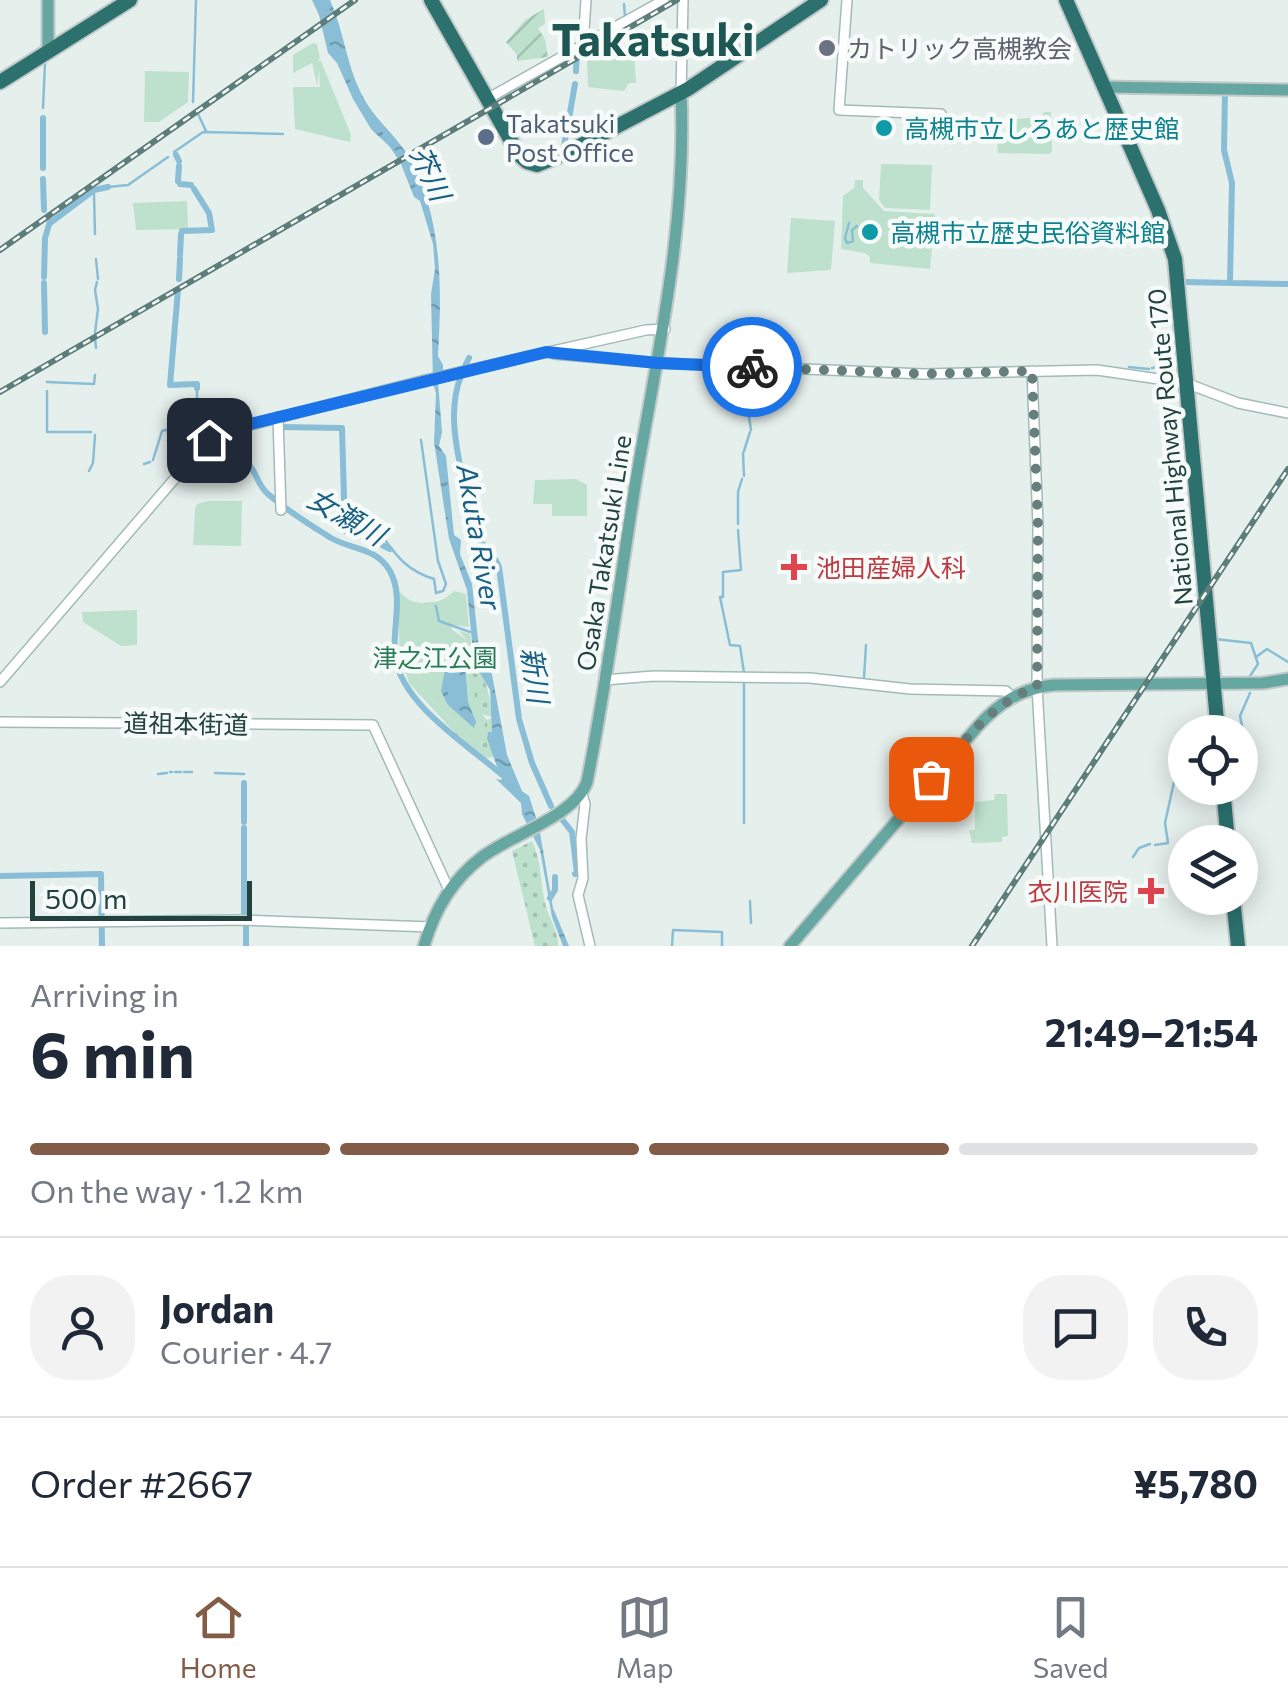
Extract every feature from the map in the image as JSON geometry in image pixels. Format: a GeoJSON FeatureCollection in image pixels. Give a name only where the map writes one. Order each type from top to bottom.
{"type":"FeatureCollection","features":[{"type":"Feature","properties":{"kind":"highway"},"geometry":{"type":"LineString","coordinates":[[0,82],[130,0]]}},
{"type":"Feature","properties":{"kind":"highway"},"geometry":{"type":"LineString","coordinates":[[430,0],[520,156],[537,165],[681,93],[822,0]]}},
{"type":"Feature","properties":{"kind":"highway","name":"National Highway Route 170"},"geometry":{"type":"LineString","coordinates":[[1066,0],[1173,250],[1217,715]]}},
{"type":"Feature","properties":{"kind":"highway"},"geometry":{"type":"LineString","coordinates":[[1235,915],[1238,946]]}},
{"type":"Feature","properties":{"kind":"main road"},"geometry":{"type":"LineString","coordinates":[[48,0],[48,52]]}},
{"type":"Feature","properties":{"kind":"main road"},"geometry":{"type":"LineString","coordinates":[[1103,87],[1288,90]]}},
{"type":"Feature","properties":{"kind":"main road","name":"Osaka Takatsuki Line"},"geometry":{"type":"LineString","coordinates":[[582,794],[588,782],[665,329],[682,166],[681,93]]}},
{"type":"Feature","properties":{"kind":"main road"},"geometry":{"type":"LineString","coordinates":[[792,946],[991,712],[1013,700],[1040,690],[1288,681]]}},
{"type":"Feature","properties":{"kind":"main road"},"geometry":{"type":"LineString","coordinates":[[424,946],[450,890],[484,855],[570,806],[582,794]]}},
{"type":"Feature","properties":{"kind":"street"},"geometry":{"type":"LineString","coordinates":[[583,45],[586,0]]}},
{"type":"Feature","properties":{"kind":"street"},"geometry":{"type":"LineString","coordinates":[[487,98],[664,0]]}},
{"type":"Feature","properties":{"kind":"street"},"geometry":{"type":"LineString","coordinates":[[681,93],[682,0]]}},
{"type":"Feature","properties":{"kind":"street"},"geometry":{"type":"LineString","coordinates":[[847,0],[838,110],[941,114]]}},
{"type":"Feature","properties":{"kind":"street"},"geometry":{"type":"LineString","coordinates":[[0,682],[197,453],[223,432],[450,374],[665,329]]}},
{"type":"Feature","properties":{"kind":"street"},"geometry":{"type":"LineString","coordinates":[[546,352],[658,363],[924,374],[1104,370],[1186,383],[1234,402],[1288,413]]}},
{"type":"Feature","properties":{"kind":"street"},"geometry":{"type":"LineString","coordinates":[[1032,371],[1040,690],[1052,946]]}},
{"type":"Feature","properties":{"kind":"street"},"geometry":{"type":"LineString","coordinates":[[278,417],[282,506]]}},
{"type":"Feature","properties":{"kind":"street"},"geometry":{"type":"LineString","coordinates":[[604,680],[654,676],[810,678],[910,688],[1006,691],[1013,700]]}},
{"type":"Feature","properties":{"kind":"street","name":"道祖本街道"},"geometry":{"type":"LineString","coordinates":[[0,722],[373,725],[450,890]]}},
{"type":"Feature","properties":{"kind":"street"},"geometry":{"type":"LineString","coordinates":[[582,794],[583,878],[578,895],[590,946]]}},
{"type":"Feature","properties":{"kind":"street"},"geometry":{"type":"LineString","coordinates":[[0,923],[241,920],[430,927]]}},
{"type":"Feature","properties":{"kind":"green space"},"geometry":{"type":"Polygon","coordinates":[[[544,9],[545,24],[538,28],[545,39],[548,57],[517,61],[517,55],[506,42],[525,20],[544,9]]]}},
{"type":"Feature","properties":{"kind":"green space"},"geometry":{"type":"Polygon","coordinates":[[[317,44],[318,61],[351,135],[350,142],[295,129],[293,87],[320,87],[319,70],[317,85],[312,63],[293,73],[293,55],[317,44]]]}},
{"type":"Feature","properties":{"kind":"green space"},"geometry":{"type":"Polygon","coordinates":[[[634,53],[636,83],[629,83],[624,91],[588,87],[587,60],[594,54],[634,53]]]}},
{"type":"Feature","properties":{"kind":"green space"},"geometry":{"type":"Polygon","coordinates":[[[145,71],[189,72],[188,102],[159,122],[144,122],[145,71]]]}},
{"type":"Feature","properties":{"kind":"green space"},"geometry":{"type":"Polygon","coordinates":[[[1044,112],[1051,112],[1049,154],[998,153],[997,142],[1005,141],[1005,120],[1041,117],[1044,112]]]}},
{"type":"Feature","properties":{"kind":"green space"},"geometry":{"type":"Polygon","coordinates":[[[881,164],[932,165],[930,210],[885,208],[879,200],[881,164]]]}},
{"type":"Feature","properties":{"kind":"green space"},"geometry":{"type":"Polygon","coordinates":[[[855,180],[863,180],[863,188],[884,211],[935,214],[930,269],[870,263],[865,253],[841,249],[843,196],[854,188],[855,180]]]}},
{"type":"Feature","properties":{"kind":"green space"},"geometry":{"type":"Polygon","coordinates":[[[187,201],[188,229],[136,230],[133,203],[187,201]]]}},
{"type":"Feature","properties":{"kind":"green space"},"geometry":{"type":"Polygon","coordinates":[[[791,218],[835,221],[831,270],[787,273],[791,218]]]}},
{"type":"Feature","properties":{"kind":"green space"},"geometry":{"type":"Polygon","coordinates":[[[576,479],[587,485],[587,516],[552,516],[552,504],[533,504],[535,480],[576,479]]]}},
{"type":"Feature","properties":{"kind":"green space"},"geometry":{"type":"Polygon","coordinates":[[[242,501],[241,546],[193,545],[195,509],[197,504],[242,501]]]}},
{"type":"Feature","properties":{"kind":"green space"},"geometry":{"type":"Polygon","coordinates":[[[397,579],[400,593],[414,604],[442,601],[454,592],[443,605],[475,703],[467,640],[459,631],[470,634],[474,666],[489,696],[492,717],[482,714],[487,720],[492,718],[492,732],[487,740],[494,757],[484,758],[468,747],[409,683],[406,673],[475,744],[483,743],[485,721],[397,594],[397,579]]]}},
{"type":"Feature","properties":{"kind":"green space","name":"津之江公園"},"geometry":{"type":"Polygon","coordinates":[[[454,591],[466,594],[469,627],[454,625],[451,629],[467,640],[476,704],[485,721],[485,740],[480,744],[475,744],[405,672],[400,655],[397,595],[400,592],[412,601],[427,604],[454,591]]]}},
{"type":"Feature","properties":{"kind":"green space"},"geometry":{"type":"Polygon","coordinates":[[[137,610],[137,645],[121,646],[83,622],[82,612],[137,610]]]}},
{"type":"Feature","properties":{"kind":"green space"},"geometry":{"type":"Polygon","coordinates":[[[995,794],[1007,794],[1008,836],[1002,837],[1002,842],[972,843],[969,830],[975,830],[975,802],[994,800],[995,794]]]}},
{"type":"Feature","properties":{"kind":"green space"},"geometry":{"type":"Polygon","coordinates":[[[532,841],[558,946],[535,946],[512,851],[532,841]]]}},
{"type":"Feature","properties":{"kind":"water"},"geometry":{"type":"Polygon","coordinates":[[[312,0],[330,0],[361,93],[407,154],[428,201],[438,252],[438,356],[443,365],[443,381],[438,382],[442,432],[439,446],[446,456],[454,535],[461,540],[460,554],[472,584],[480,658],[486,668],[486,656],[490,664],[507,755],[522,791],[529,796],[539,827],[553,908],[569,946],[563,946],[552,917],[540,850],[522,814],[521,803],[496,779],[502,780],[487,739],[488,732],[492,732],[490,690],[474,663],[467,590],[449,539],[434,442],[433,244],[420,201],[414,197],[401,164],[371,129],[328,53],[312,0]]]}},
{"type":"Feature","properties":{"kind":"water"},"geometry":{"type":"Polygon","coordinates":[[[461,662],[465,666],[474,728],[448,705],[441,691],[445,669],[457,668],[461,662]]]}},
{"type":"Feature","properties":{"kind":"waterway"},"geometry":{"type":"LineString","coordinates":[[193,102],[196,0]]}},
{"type":"Feature","properties":{"kind":"waterway"},"geometry":{"type":"LineString","coordinates":[[624,4],[625,17]]}},
{"type":"Feature","properties":{"kind":"waterway","name":"新川"},"geometry":{"type":"LineString","coordinates":[[576,71],[577,52]]}},
{"type":"Feature","properties":{"kind":"waterway"},"geometry":{"type":"LineString","coordinates":[[43,108],[45,63]]}},
{"type":"Feature","properties":{"kind":"waterway","name":"新川"},"geometry":{"type":"LineString","coordinates":[[568,124],[575,84]]}},
{"type":"Feature","properties":{"kind":"waterway"},"geometry":{"type":"LineString","coordinates":[[1225,92],[1224,150],[1232,183],[1230,282]]}},
{"type":"Feature","properties":{"kind":"waterway"},"geometry":{"type":"LineString","coordinates":[[198,114],[206,131]]}},
{"type":"Feature","properties":{"kind":"waterway"},"geometry":{"type":"LineString","coordinates":[[43,118],[43,168]]}},
{"type":"Feature","properties":{"kind":"waterway","name":"新川"},"geometry":{"type":"LineString","coordinates":[[564,147],[567,128]]}},
{"type":"Feature","properties":{"kind":"waterway"},"geometry":{"type":"LineString","coordinates":[[174,152],[203,132],[283,134]]}},
{"type":"Feature","properties":{"kind":"waterway"},"geometry":{"type":"LineString","coordinates":[[176,155],[179,161]]}},
{"type":"Feature","properties":{"kind":"waterway"},"geometry":{"type":"LineString","coordinates":[[108,187],[128,185],[168,157]]}},
{"type":"Feature","properties":{"kind":"waterway"},"geometry":{"type":"LineString","coordinates":[[178,181],[179,166]]}},
{"type":"Feature","properties":{"kind":"waterway"},"geometry":{"type":"LineString","coordinates":[[43,179],[44,210]]}},
{"type":"Feature","properties":{"kind":"waterway"},"geometry":{"type":"LineString","coordinates":[[180,184],[191,185]]}},
{"type":"Feature","properties":{"kind":"waterway"},"geometry":{"type":"LineString","coordinates":[[50,223],[94,190],[108,187]]}},
{"type":"Feature","properties":{"kind":"waterway"},"geometry":{"type":"LineString","coordinates":[[182,231],[212,230],[209,213],[194,189]]}},
{"type":"Feature","properties":{"kind":"waterway"},"geometry":{"type":"LineString","coordinates":[[94,194],[95,234]]}},
{"type":"Feature","properties":{"kind":"waterway"},"geometry":{"type":"LineString","coordinates":[[44,277],[45,238],[50,221]]}},
{"type":"Feature","properties":{"kind":"waterway"},"geometry":{"type":"LineString","coordinates":[[849,223],[847,243],[853,241],[852,230],[857,226]]}},
{"type":"Feature","properties":{"kind":"waterway"},"geometry":{"type":"LineString","coordinates":[[180,255],[181,234]]}},
{"type":"Feature","properties":{"kind":"waterway"},"geometry":{"type":"LineString","coordinates":[[96,259],[98,279]]}},
{"type":"Feature","properties":{"kind":"waterway"},"geometry":{"type":"LineString","coordinates":[[179,279],[180,259]]}},
{"type":"Feature","properties":{"kind":"waterway"},"geometry":{"type":"LineString","coordinates":[[95,333],[97,282]]}},
{"type":"Feature","properties":{"kind":"waterway"},"geometry":{"type":"LineString","coordinates":[[1181,282],[1288,284]]}},
{"type":"Feature","properties":{"kind":"waterway"},"geometry":{"type":"LineString","coordinates":[[44,283],[45,332]]}},
{"type":"Feature","properties":{"kind":"waterway"},"geometry":{"type":"LineString","coordinates":[[178,290],[170,385],[197,384],[197,388]]}},
{"type":"Feature","properties":{"kind":"waterway"},"geometry":{"type":"LineString","coordinates":[[95,338],[96,348]]}},
{"type":"Feature","properties":{"kind":"waterway","name":"新川"},"geometry":{"type":"LineString","coordinates":[[465,366],[469,358]]}},
{"type":"Feature","properties":{"kind":"waterway"},"geometry":{"type":"LineString","coordinates":[[1152,368],[1178,363]]}},
{"type":"Feature","properties":{"kind":"waterway"},"geometry":{"type":"LineString","coordinates":[[1129,367],[1149,369]]}},
{"type":"Feature","properties":{"kind":"waterway"},"geometry":{"type":"LineString","coordinates":[[47,382],[94,384],[95,375]]}},
{"type":"Feature","properties":{"kind":"waterway","name":"新川"},"geometry":{"type":"LineString","coordinates":[[461,376],[456,394],[455,432],[472,528],[499,567],[519,719],[551,806]]}},
{"type":"Feature","properties":{"kind":"waterway"},"geometry":{"type":"LineString","coordinates":[[197,388],[197,414],[240,412]]}},
{"type":"Feature","properties":{"kind":"waterway"},"geometry":{"type":"LineString","coordinates":[[47,391],[47,432],[91,432]]}},
{"type":"Feature","properties":{"kind":"waterway"},"geometry":{"type":"LineString","coordinates":[[741,406],[749,417],[751,430]]}},
{"type":"Feature","properties":{"kind":"waterway"},"geometry":{"type":"LineString","coordinates":[[240,412],[248,413],[252,421]]}},
{"type":"Feature","properties":{"kind":"waterway"},"geometry":{"type":"LineString","coordinates":[[197,415],[200,441]]}},
{"type":"Feature","properties":{"kind":"waterway"},"geometry":{"type":"LineString","coordinates":[[183,429],[197,427]]}},
{"type":"Feature","properties":{"kind":"waterway"},"geometry":{"type":"LineString","coordinates":[[280,427],[342,428],[345,531],[365,537]]}},
{"type":"Feature","properties":{"kind":"waterway"},"geometry":{"type":"LineString","coordinates":[[153,460],[162,431],[170,429]]}},
{"type":"Feature","properties":{"kind":"waterway"},"geometry":{"type":"LineString","coordinates":[[176,429],[181,429]]}},
{"type":"Feature","properties":{"kind":"waterway"},"geometry":{"type":"LineString","coordinates":[[744,451],[750,432]]}},
{"type":"Feature","properties":{"kind":"waterway"},"geometry":{"type":"LineString","coordinates":[[89,471],[95,435]]}},
{"type":"Feature","properties":{"kind":"waterway"},"geometry":{"type":"LineString","coordinates":[[421,440],[438,561],[446,584],[443,591],[436,593]]}},
{"type":"Feature","properties":{"kind":"waterway","name":"女瀬川"},"geometry":{"type":"LineString","coordinates":[[202,453],[226,454],[245,461],[266,492],[290,512],[331,538],[371,553],[384,563],[396,591],[395,656],[409,691],[438,722],[501,774]]}},
{"type":"Feature","properties":{"kind":"waterway"},"geometry":{"type":"LineString","coordinates":[[743,453],[744,476]]}},
{"type":"Feature","properties":{"kind":"waterway"},"geometry":{"type":"LineString","coordinates":[[144,464],[150,462]]}},
{"type":"Feature","properties":{"kind":"waterway"},"geometry":{"type":"LineString","coordinates":[[738,524],[742,479]]}},
{"type":"Feature","properties":{"kind":"waterway"},"geometry":{"type":"LineString","coordinates":[[350,509],[373,525],[406,564],[434,579],[436,593]]}},
{"type":"Feature","properties":{"kind":"waterway"},"geometry":{"type":"LineString","coordinates":[[738,530],[741,570],[723,572],[720,597],[730,645],[740,646],[744,673]]}},
{"type":"Feature","properties":{"kind":"waterway"},"geometry":{"type":"LineString","coordinates":[[368,538],[390,549]]}},
{"type":"Feature","properties":{"kind":"waterway"},"geometry":{"type":"LineString","coordinates":[[436,606],[439,621],[470,632]]}},
{"type":"Feature","properties":{"kind":"waterway"},"geometry":{"type":"LineString","coordinates":[[1215,639],[1251,643],[1258,664],[1250,676]]}},
{"type":"Feature","properties":{"kind":"waterway"},"geometry":{"type":"LineString","coordinates":[[864,678],[866,645]]}},
{"type":"Feature","properties":{"kind":"waterway"},"geometry":{"type":"LineString","coordinates":[[1256,657],[1267,649],[1288,662]]}},
{"type":"Feature","properties":{"kind":"waterway"},"geometry":{"type":"LineString","coordinates":[[744,681],[744,823]]}},
{"type":"Feature","properties":{"kind":"waterway"},"geometry":{"type":"LineString","coordinates":[[1240,715],[1250,693]]}},
{"type":"Feature","properties":{"kind":"waterway"},"geometry":{"type":"LineString","coordinates":[[175,772],[181,772]]}},
{"type":"Feature","properties":{"kind":"waterway"},"geometry":{"type":"LineString","coordinates":[[184,772],[192,772]]}},
{"type":"Feature","properties":{"kind":"waterway"},"geometry":{"type":"LineString","coordinates":[[158,774],[167,773]]}},
{"type":"Feature","properties":{"kind":"waterway"},"geometry":{"type":"LineString","coordinates":[[215,773],[244,774]]}},
{"type":"Feature","properties":{"kind":"waterway"},"geometry":{"type":"LineString","coordinates":[[244,783],[244,822]]}},
{"type":"Feature","properties":{"kind":"waterway"},"geometry":{"type":"LineString","coordinates":[[1155,845],[1168,843],[1165,823],[1169,805]]}},
{"type":"Feature","properties":{"kind":"waterway","name":"新川"},"geometry":{"type":"LineString","coordinates":[[561,818],[572,832],[575,874]]}},
{"type":"Feature","properties":{"kind":"waterway"},"geometry":{"type":"LineString","coordinates":[[244,828],[244,916]]}},
{"type":"Feature","properties":{"kind":"waterway"},"geometry":{"type":"LineString","coordinates":[[1133,857],[1139,848],[1150,844]]}},
{"type":"Feature","properties":{"kind":"waterway"},"geometry":{"type":"LineString","coordinates":[[0,876],[101,874],[102,946]]}},
{"type":"Feature","properties":{"kind":"waterway","name":"新川"},"geometry":{"type":"LineString","coordinates":[[550,898],[555,890],[555,877]]}},
{"type":"Feature","properties":{"kind":"waterway"},"geometry":{"type":"LineString","coordinates":[[750,901],[751,923]]}},
{"type":"Feature","properties":{"kind":"waterway"},"geometry":{"type":"LineString","coordinates":[[246,924],[246,946]]}},
{"type":"Feature","properties":{"kind":"waterway"},"geometry":{"type":"LineString","coordinates":[[672,946],[673,930],[722,932],[722,946]]}},
{"type":"Feature","properties":{"kind":"railway"},"geometry":{"type":"LineString","coordinates":[[0,250],[355,0]]}},
{"type":"Feature","properties":{"kind":"railway"},"geometry":{"type":"LineString","coordinates":[[0,392],[677,0]]}},
{"type":"Feature","properties":{"kind":"railway"},"geometry":{"type":"LineString","coordinates":[[972,946],[1288,469]]}},
{"type":"Feature","properties":{"kind":"way so far"},"geometry":{"type":"LineString","coordinates":[[752,367],[924,374],[1032,371],[1038,526],[1037,687],[991,712],[931,779]]}},
{"type":"Feature","properties":{"kind":"place","name":"カトリック高槻教会"},"geometry":{"type":"Point","coordinates":[827,48]}},
{"type":"Feature","properties":{"kind":"place","name":"高槻市立しろあと歴史館"},"geometry":{"type":"Point","coordinates":[884,128]}},
{"type":"Feature","properties":{"kind":"place","name":"Takatsuki Post Office"},"geometry":{"type":"Point","coordinates":[486,137]}},
{"type":"Feature","properties":{"kind":"place","name":"高槻市立歴史民俗資料館"},"geometry":{"type":"Point","coordinates":[870,232]}},
{"type":"Feature","properties":{"kind":"place","name":"池田産婦人科"},"geometry":{"type":"Point","coordinates":[794,567]}},
{"type":"Feature","properties":{"kind":"place","name":"衣川医院"},"geometry":{"type":"Point","coordinates":[1151,891]}},
{"type":"Feature","properties":{"kind":"district","name":"Takatsuki"},"geometry":{"type":"Point","coordinates":[653,37]}},
{"type":"Feature","properties":{"kind":"route"},"geometry":{"type":"LineString","coordinates":[[209,440],[246,425],[546,352],[752,367]]}},
{"type":"Feature","properties":{"kind":"water label","name":"芥川"},"geometry":{"type":"Point","coordinates":[431,173]}},
{"type":"Feature","properties":{"kind":"water label","name":"Akuta River"},"geometry":{"type":"Point","coordinates":[480,537]}}]}
